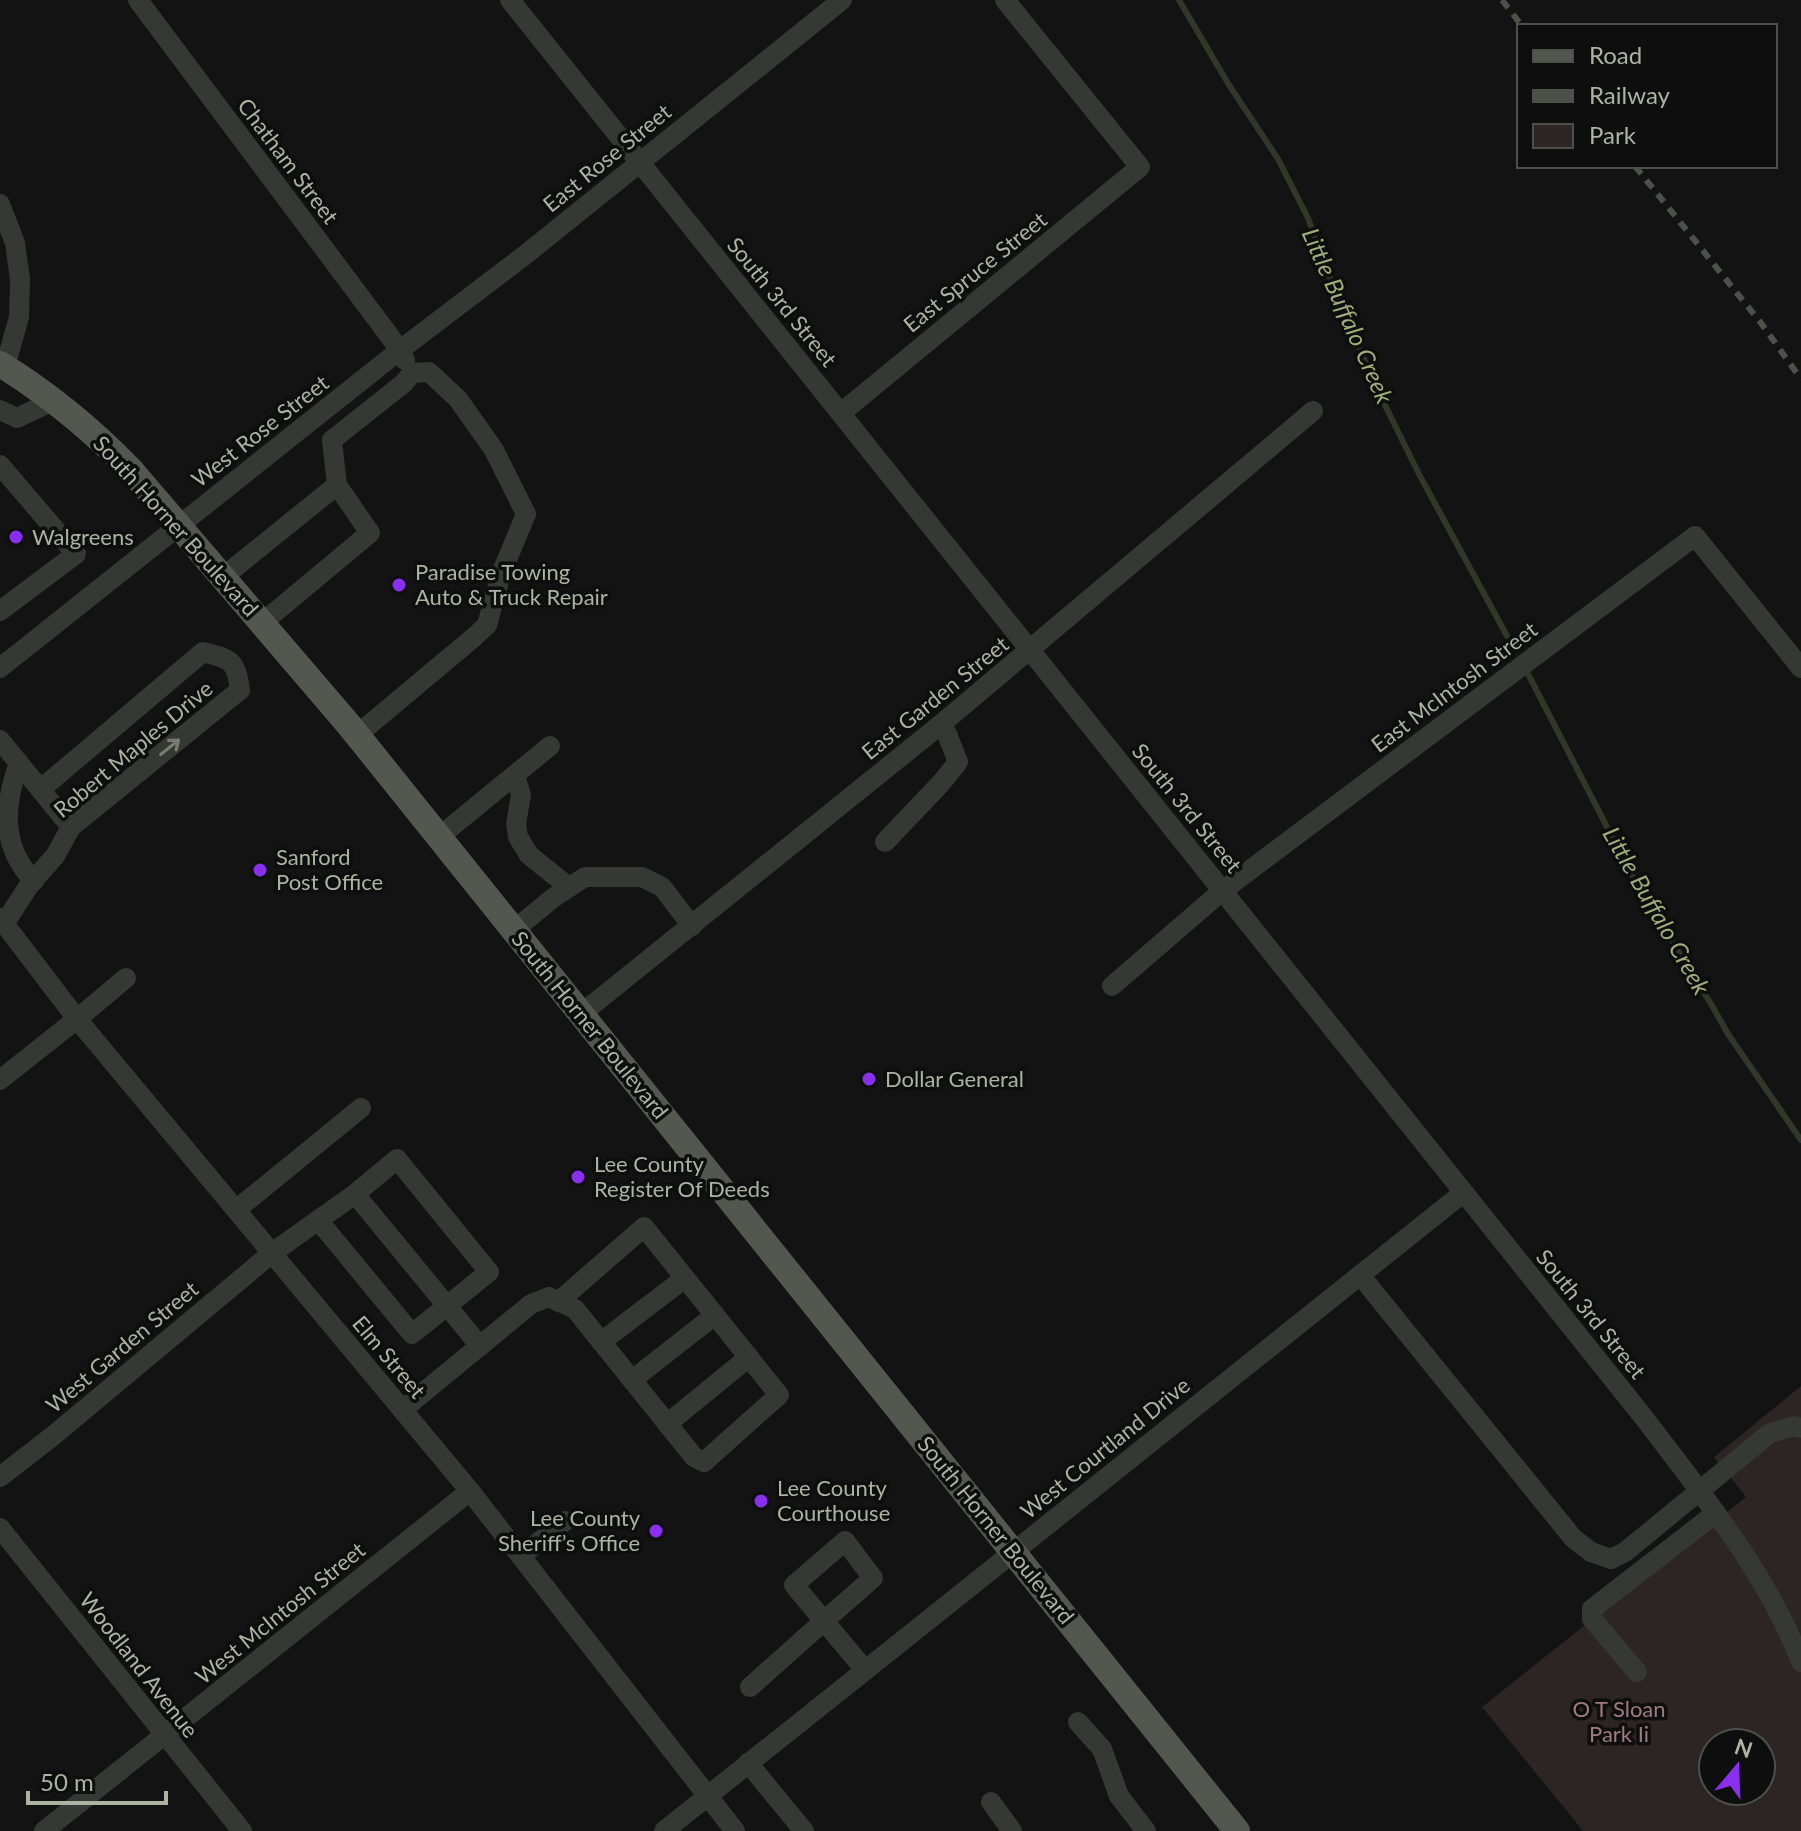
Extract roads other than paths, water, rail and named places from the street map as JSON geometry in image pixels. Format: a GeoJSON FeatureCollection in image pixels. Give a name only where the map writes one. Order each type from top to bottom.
{"type":"FeatureCollection","features":[{"type":"Feature","properties":{"kind":"main road","name":"South Horner Boulevard"},"geometry":{"type":"LineString","coordinates":[[2,366],[55,400],[97,435],[130,469],[357,735],[1237,1831]]}},
{"type":"Feature","properties":{"kind":"street","name":"Chatham Street"},"geometry":{"type":"LineString","coordinates":[[138,0],[400,350],[412,373]]}},
{"type":"Feature","properties":{"kind":"street","name":"South 3rd Street"},"geometry":{"type":"LineString","coordinates":[[510,0],[1645,1419],[1753,1566],[1781,1616],[1801,1662]]}},
{"type":"Feature","properties":{"kind":"street","name":"East Rose Street"},"geometry":{"type":"LineString","coordinates":[[400,350],[525,255],[842,0]]}},
{"type":"Feature","properties":{"kind":"street","name":"East Spruce Street"},"geometry":{"type":"LineString","coordinates":[[841,413],[1140,167],[1005,0]]}},
{"type":"Feature","properties":{"kind":"street"},"geometry":{"type":"LineString","coordinates":[[0,204],[15,243],[20,279],[19,317],[2,366]]}},
{"type":"Feature","properties":{"kind":"street","name":"West Rose Street"},"geometry":{"type":"LineString","coordinates":[[0,668],[400,350]]}},
{"type":"Feature","properties":{"kind":"street"},"geometry":{"type":"LineString","coordinates":[[262,623],[370,533],[337,485],[332,440],[404,383],[412,373],[429,372],[458,399],[494,450],[526,514],[501,574],[487,625],[357,735]]}},
{"type":"Feature","properties":{"kind":"street"},"geometry":{"type":"LineString","coordinates":[[0,410],[17,418],[55,400]]}},
{"type":"Feature","properties":{"kind":"street","name":"East Garden Street"},"geometry":{"type":"LineString","coordinates":[[581,1014],[940,725],[1313,411]]}},
{"type":"Feature","properties":{"kind":"street"},"geometry":{"type":"LineString","coordinates":[[0,465],[76,554],[0,611]]}},
{"type":"Feature","properties":{"kind":"street"},"geometry":{"type":"LineString","coordinates":[[223,577],[337,485]]}},
{"type":"Feature","properties":{"kind":"street","name":"East McIntosh Street"},"geometry":{"type":"LineString","coordinates":[[1112,986],[1222,891],[1695,536],[1801,668]]}},
{"type":"Feature","properties":{"kind":"street","name":"Robert Maples Drive"},"geometry":{"type":"LineString","coordinates":[[2,921],[55,856],[71,827],[240,690],[237,672],[225,657],[203,652],[41,789]]}},
{"type":"Feature","properties":{"kind":"street"},"geometry":{"type":"LineString","coordinates":[[885,842],[958,762],[940,725]]}},
{"type":"Feature","properties":{"kind":"street"},"geometry":{"type":"LineString","coordinates":[[0,740],[71,827]]}},
{"type":"Feature","properties":{"kind":"street"},"geometry":{"type":"LineString","coordinates":[[439,837],[550,746]]}},
{"type":"Feature","properties":{"kind":"street"},"geometry":{"type":"LineString","coordinates":[[19,763],[11,786],[6,823],[17,859],[34,881]]}},
{"type":"Feature","properties":{"kind":"street"},"geometry":{"type":"LineString","coordinates":[[515,775],[521,795],[516,824],[518,837],[529,855],[569,887]]}},
{"type":"Feature","properties":{"kind":"street"},"geometry":{"type":"LineString","coordinates":[[514,930],[585,877],[642,877],[662,887],[692,926]]}},
{"type":"Feature","properties":{"kind":"street","name":"Elm Street"},"geometry":{"type":"LineString","coordinates":[[2,921],[77,1019],[470,1491],[735,1831]]}},
{"type":"Feature","properties":{"kind":"street"},"geometry":{"type":"LineString","coordinates":[[0,1080],[126,978]]}},
{"type":"Feature","properties":{"kind":"street"},"geometry":{"type":"LineString","coordinates":[[236,1210],[361,1108]]}},
{"type":"Feature","properties":{"kind":"street","name":"West Garden Street"},"geometry":{"type":"LineString","coordinates":[[0,1477],[272,1253],[355,1194],[397,1159],[489,1272],[447,1306]]}},
{"type":"Feature","properties":{"kind":"street","name":"West Courtland Drive"},"geometry":{"type":"LineString","coordinates":[[664,1831],[1463,1193]]}},
{"type":"Feature","properties":{"kind":"street"},"geometry":{"type":"LineString","coordinates":[[355,1194],[480,1346]]}},
{"type":"Feature","properties":{"kind":"street"},"geometry":{"type":"LineString","coordinates":[[318,1220],[412,1334],[447,1306]]}},
{"type":"Feature","properties":{"kind":"street"},"geometry":{"type":"LineString","coordinates":[[402,1410],[531,1304],[549,1297],[558,1302],[575,1309],[694,1457],[704,1462],[779,1395],[644,1227],[558,1302]]}},
{"type":"Feature","properties":{"kind":"street"},"geometry":{"type":"LineString","coordinates":[[1360,1275],[1573,1538],[1591,1552],[1611,1559],[1625,1552],[1770,1433],[1794,1426],[1801,1428]]}},
{"type":"Feature","properties":{"kind":"street"},"geometry":{"type":"LineString","coordinates":[[601,1342],[685,1278]]}},
{"type":"Feature","properties":{"kind":"street"},"geometry":{"type":"LineString","coordinates":[[632,1380],[715,1315]]}},
{"type":"Feature","properties":{"kind":"street"},"geometry":{"type":"LineString","coordinates":[[667,1424],[749,1357]]}},
{"type":"Feature","properties":{"kind":"street","name":"West McIntosh Street"},"geometry":{"type":"LineString","coordinates":[[44,1831],[470,1491]]}},
{"type":"Feature","properties":{"kind":"street"},"geometry":{"type":"LineString","coordinates":[[1637,1672],[1592,1619],[1592,1609],[1716,1513]]}},
{"type":"Feature","properties":{"kind":"street"},"geometry":{"type":"LineString","coordinates":[[521,1556],[565,1521]]}},
{"type":"Feature","properties":{"kind":"street","name":"Woodland Avenue"},"geometry":{"type":"LineString","coordinates":[[0,1528],[242,1831]]}},
{"type":"Feature","properties":{"kind":"street"},"geometry":{"type":"LineString","coordinates":[[750,1687],[824,1621],[865,1670]]}},
{"type":"Feature","properties":{"kind":"street"},"geometry":{"type":"LineString","coordinates":[[1078,1722],[1102,1749],[1119,1796],[1146,1831]]}},
{"type":"Feature","properties":{"kind":"street"},"geometry":{"type":"LineString","coordinates":[[748,1763],[804,1831]]}},
{"type":"Feature","properties":{"kind":"street"},"geometry":{"type":"LineString","coordinates":[[991,1802],[1012,1831]]}},
{"type":"Feature","properties":{"kind":"waterway","name":"Little Buffalo Creek"},"geometry":{"type":"LineString","coordinates":[[1179,0],[1229,85],[1278,159],[1308,218],[1336,294],[1378,391],[1420,476],[1507,636]]}},
{"type":"Feature","properties":{"kind":"waterway","name":"Little Buffalo Creek"},"geometry":{"type":"LineString","coordinates":[[1527,672],[1636,883],[1728,1034],[1801,1140]]}},
{"type":"Feature","properties":{"kind":"railway"},"geometry":{"type":"LineString","coordinates":[[1502,0],[1520,24]]}},
{"type":"Feature","properties":{"kind":"railway"},"geometry":{"type":"LineString","coordinates":[[1637,168],[1761,323],[1801,379]]}},
{"type":"Feature","properties":{"kind":"place","name":"Walgreens"},"geometry":{"type":"Point","coordinates":[16,537]}},
{"type":"Feature","properties":{"kind":"place","name":"Paradise Towing Auto & Truck Repair"},"geometry":{"type":"Point","coordinates":[399,585]}},
{"type":"Feature","properties":{"kind":"place","name":"Sanford Post Office"},"geometry":{"type":"Point","coordinates":[260,870]}},
{"type":"Feature","properties":{"kind":"place","name":"Dollar General"},"geometry":{"type":"Point","coordinates":[869,1079]}},
{"type":"Feature","properties":{"kind":"place","name":"Lee County Register Of Deeds"},"geometry":{"type":"Point","coordinates":[578,1177]}},
{"type":"Feature","properties":{"kind":"place","name":"Lee County Courthouse"},"geometry":{"type":"Point","coordinates":[761,1501]}},
{"type":"Feature","properties":{"kind":"place","name":"Lee County Sheriff’s Office"},"geometry":{"type":"Point","coordinates":[656,1531]}},
{"type":"Feature","properties":{"kind":"park label","name":"O T Sloan Park Ii"},"geometry":{"type":"Point","coordinates":[1619,1722]}}]}
